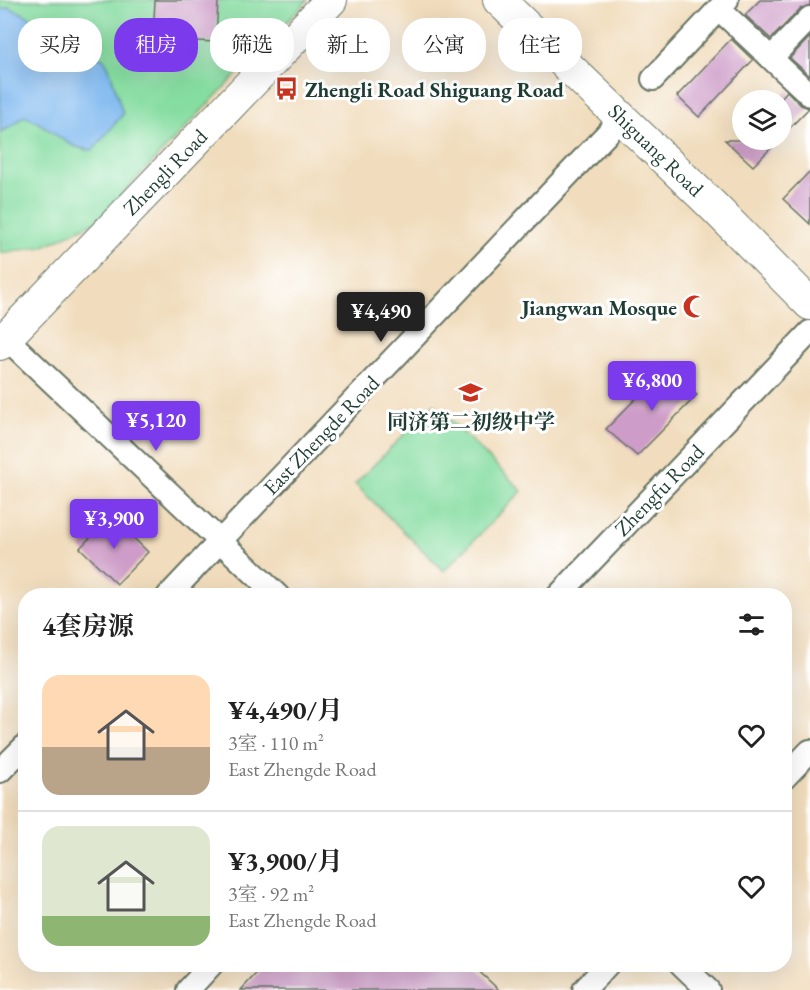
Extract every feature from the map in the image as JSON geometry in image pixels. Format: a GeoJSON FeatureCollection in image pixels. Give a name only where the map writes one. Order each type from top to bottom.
{"type":"FeatureCollection","features":[{"type":"Feature","properties":{"kind":"main road","name":"Zhengli Road"},"geometry":{"type":"LineString","coordinates":[[3,341],[331,0]]}},
{"type":"Feature","properties":{"kind":"main road","name":"Shiguang Road"},"geometry":{"type":"LineString","coordinates":[[499,0],[810,304]]}},
{"type":"Feature","properties":{"kind":"street"},"geometry":{"type":"LineString","coordinates":[[653,79],[723,4],[771,58],[810,95]]}},
{"type":"Feature","properties":{"kind":"street"},"geometry":{"type":"LineString","coordinates":[[771,58],[810,18]]}},
{"type":"Feature","properties":{"kind":"street","name":"East Zhengde Road"},"geometry":{"type":"LineString","coordinates":[[176,588],[622,118]]}},
{"type":"Feature","properties":{"kind":"street","name":"Zhengfu Road"},"geometry":{"type":"LineString","coordinates":[[566,588],[810,332]]}},
{"type":"Feature","properties":{"kind":"street"},"geometry":{"type":"LineString","coordinates":[[3,341],[221,540],[270,588]]}},
{"type":"Feature","properties":{"kind":"street"},"geometry":{"type":"LineString","coordinates":[[792,770],[810,751]]}},
{"type":"Feature","properties":{"kind":"street"},"geometry":{"type":"LineString","coordinates":[[0,771],[18,753]]}},
{"type":"Feature","properties":{"kind":"street"},"geometry":{"type":"LineString","coordinates":[[188,990],[205,972]]}},
{"type":"Feature","properties":{"kind":"street"},"geometry":{"type":"LineString","coordinates":[[584,990],[601,972]]}},
{"type":"Feature","properties":{"kind":"street"},"geometry":{"type":"LineString","coordinates":[[689,972],[708,990]]}},
{"type":"Feature","properties":{"kind":"green space"},"geometry":{"type":"Polygon","coordinates":[[[0,0],[308,0],[291,18],[210,18],[210,72],[239,72],[95,222],[42,247],[0,253],[0,0]]]}},
{"type":"Feature","properties":{"kind":"green space"},"geometry":{"type":"Polygon","coordinates":[[[434,404],[522,491],[444,571],[355,484],[434,404]]]}},
{"type":"Feature","properties":{"kind":"water"},"geometry":{"type":"Polygon","coordinates":[[[8,7],[31,18],[18,18],[18,72],[102,72],[102,58],[104,59],[123,114],[93,150],[74,146],[24,116],[11,127],[0,132],[0,10],[8,7]]]}},
{"type":"Feature","properties":{"kind":"building"},"geometry":{"type":"Polygon","coordinates":[[[155,0],[218,0],[217,18],[210,18],[210,42],[198,41],[198,18],[154,18],[155,0]]]}},
{"type":"Feature","properties":{"kind":"building"},"geometry":{"type":"Polygon","coordinates":[[[760,0],[810,0],[810,5],[800,9],[771,39],[745,15],[760,0]]]}},
{"type":"Feature","properties":{"kind":"building"},"geometry":{"type":"Polygon","coordinates":[[[810,37],[810,76],[790,58],[810,37]]]}},
{"type":"Feature","properties":{"kind":"building"},"geometry":{"type":"Polygon","coordinates":[[[731,39],[753,60],[699,117],[677,96],[731,39]]]}},
{"type":"Feature","properties":{"kind":"building"},"geometry":{"type":"Polygon","coordinates":[[[792,96],[801,105],[809,108],[792,126],[792,96]]]}},
{"type":"Feature","properties":{"kind":"building"},"geometry":{"type":"Polygon","coordinates":[[[725,140],[732,140],[732,146],[725,140]]]}},
{"type":"Feature","properties":{"kind":"building"},"geometry":{"type":"Polygon","coordinates":[[[736,150],[769,150],[753,166],[736,150]]]}},
{"type":"Feature","properties":{"kind":"building"},"geometry":{"type":"Polygon","coordinates":[[[810,171],[810,224],[783,199],[810,171]]]}},
{"type":"Feature","properties":{"kind":"building"},"geometry":{"type":"Polygon","coordinates":[[[667,367],[697,395],[637,456],[606,429],[667,367]]]}},
{"type":"Feature","properties":{"kind":"building"},"geometry":{"type":"Polygon","coordinates":[[[111,516],[148,552],[117,584],[80,548],[111,516]]]}},
{"type":"Feature","properties":{"kind":"building"},"geometry":{"type":"Polygon","coordinates":[[[258,972],[480,972],[499,990],[241,990],[258,972]]]}},
{"type":"Feature","properties":{"kind":"place","name":"Zhengli Road Shiguang Road"},"geometry":{"type":"Point","coordinates":[287,89]}},
{"type":"Feature","properties":{"kind":"place","name":"Jiangwan Mosque"},"geometry":{"type":"Point","coordinates":[695,307]}},
{"type":"Feature","properties":{"kind":"place","name":"同济第二初级中学"},"geometry":{"type":"Point","coordinates":[471,393]}}]}
